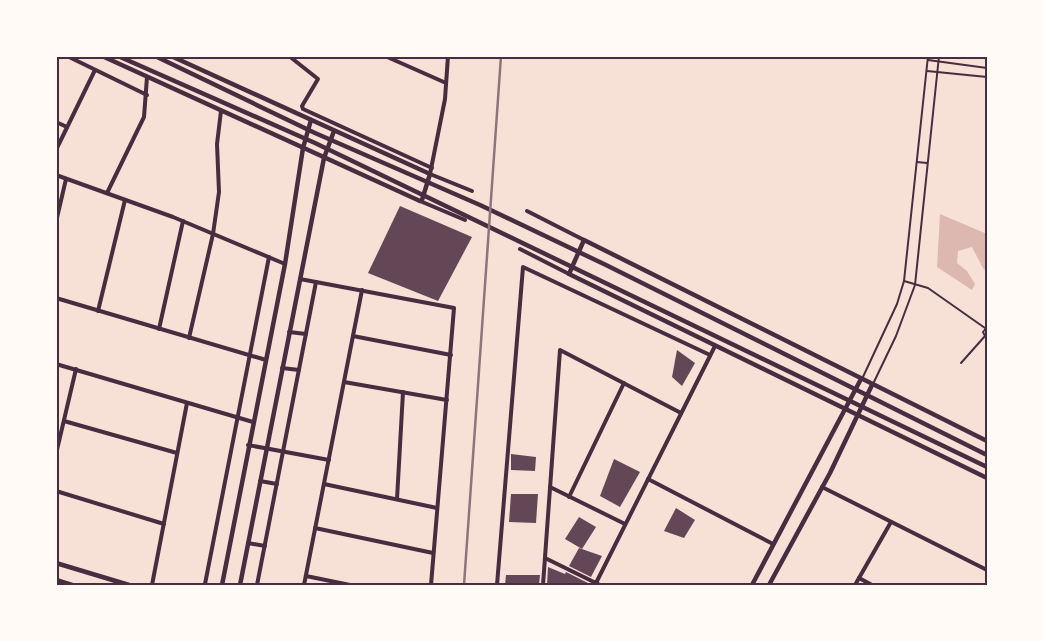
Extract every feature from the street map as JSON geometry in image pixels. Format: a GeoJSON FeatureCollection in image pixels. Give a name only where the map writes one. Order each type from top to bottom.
{"type":"FeatureCollection","features":[{"type":"Feature","properties":{"kind":"street"},"geometry":{"type":"LineString","coordinates":[[66,56],[147,95]]}},
{"type":"Feature","properties":{"kind":"street"},"geometry":{"type":"LineString","coordinates":[[102,56],[324,158],[465,220]]}},
{"type":"Feature","properties":{"kind":"street"},"geometry":{"type":"LineString","coordinates":[[118,56],[315,144],[987,467]]}},
{"type":"Feature","properties":{"kind":"street"},"geometry":{"type":"LineString","coordinates":[[155,56],[315,133],[480,205],[597,261],[987,455]]}},
{"type":"Feature","properties":{"kind":"street"},"geometry":{"type":"LineString","coordinates":[[171,56],[334,131],[472,191]]}},
{"type":"Feature","properties":{"kind":"street"},"geometry":{"type":"LineString","coordinates":[[289,56],[318,79],[302,106],[303,109],[432,168]]}},
{"type":"Feature","properties":{"kind":"street"},"geometry":{"type":"LineString","coordinates":[[420,201],[430,178],[432,168],[446,83],[448,56]]}},
{"type":"Feature","properties":{"kind":"street"},"geometry":{"type":"LineString","coordinates":[[388,57],[446,83]]}},
{"type":"Feature","properties":{"kind":"street"},"geometry":{"type":"LineString","coordinates":[[56,150],[95,70]]}},
{"type":"Feature","properties":{"kind":"street"},"geometry":{"type":"LineString","coordinates":[[106,194],[144,117],[147,77]]}},
{"type":"Feature","properties":{"kind":"street"},"geometry":{"type":"LineString","coordinates":[[189,338],[213,234],[219,192],[217,144],[220,111]]}},
{"type":"Feature","properties":{"kind":"street"},"geometry":{"type":"LineString","coordinates":[[222,585],[284,264],[303,148],[311,120]]}},
{"type":"Feature","properties":{"kind":"street"},"geometry":{"type":"LineString","coordinates":[[56,122],[67,127]]}},
{"type":"Feature","properties":{"kind":"street"},"geometry":{"type":"LineString","coordinates":[[240,585],[250,544],[302,280],[324,158],[334,131]]}},
{"type":"Feature","properties":{"kind":"street"},"geometry":{"type":"LineString","coordinates":[[56,176],[183,221],[284,264]]}},
{"type":"Feature","properties":{"kind":"street"},"geometry":{"type":"LineString","coordinates":[[56,222],[66,179]]}},
{"type":"Feature","properties":{"kind":"street"},"geometry":{"type":"LineString","coordinates":[[98,311],[125,200]]}},
{"type":"Feature","properties":{"kind":"street"},"geometry":{"type":"LineString","coordinates":[[527,211],[861,380],[987,441]]}},
{"type":"Feature","properties":{"kind":"street"},"geometry":{"type":"LineString","coordinates":[[159,329],[183,221]]}},
{"type":"Feature","properties":{"kind":"street"},"geometry":{"type":"LineString","coordinates":[[569,274],[584,240]]}},
{"type":"Feature","properties":{"kind":"street"},"geometry":{"type":"LineString","coordinates":[[520,249],[844,410],[987,478]]}},
{"type":"Feature","properties":{"kind":"street"},"geometry":{"type":"LineString","coordinates":[[205,584],[269,258]]}},
{"type":"Feature","properties":{"kind":"street"},"geometry":{"type":"LineString","coordinates":[[497,585],[523,268],[710,355]]}},
{"type":"Feature","properties":{"kind":"street"},"geometry":{"type":"LineString","coordinates":[[302,280],[454,308],[430,585]]}},
{"type":"Feature","properties":{"kind":"street"},"geometry":{"type":"LineString","coordinates":[[257,585],[277,484],[281,452],[316,282]]}},
{"type":"Feature","properties":{"kind":"street"},"geometry":{"type":"LineString","coordinates":[[304,585],[362,290]]}},
{"type":"Feature","properties":{"kind":"street"},"geometry":{"type":"LineString","coordinates":[[56,298],[266,360]]}},
{"type":"Feature","properties":{"kind":"street"},"geometry":{"type":"LineString","coordinates":[[291,332],[304,334]]}},
{"type":"Feature","properties":{"kind":"street"},"geometry":{"type":"LineString","coordinates":[[353,336],[451,356]]}},
{"type":"Feature","properties":{"kind":"street"},"geometry":{"type":"LineString","coordinates":[[545,558],[598,584],[625,524],[714,346]]}},
{"type":"Feature","properties":{"kind":"street"},"geometry":{"type":"LineString","coordinates":[[543,585],[560,350],[681,413]]}},
{"type":"Feature","properties":{"kind":"street"},"geometry":{"type":"LineString","coordinates":[[56,364],[253,422]]}},
{"type":"Feature","properties":{"kind":"street"},"geometry":{"type":"LineString","coordinates":[[284,368],[297,370]]}},
{"type":"Feature","properties":{"kind":"street"},"geometry":{"type":"LineString","coordinates":[[56,454],[76,370]]}},
{"type":"Feature","properties":{"kind":"street"},"geometry":{"type":"LineString","coordinates":[[752,585],[861,380]]}},
{"type":"Feature","properties":{"kind":"street"},"geometry":{"type":"LineString","coordinates":[[344,382],[447,400]]}},
{"type":"Feature","properties":{"kind":"street"},"geometry":{"type":"LineString","coordinates":[[569,497],[624,383]]}},
{"type":"Feature","properties":{"kind":"street"},"geometry":{"type":"LineString","coordinates":[[769,585],[822,487],[872,385]]}},
{"type":"Feature","properties":{"kind":"street"},"geometry":{"type":"LineString","coordinates":[[397,499],[403,392]]}},
{"type":"Feature","properties":{"kind":"street"},"geometry":{"type":"LineString","coordinates":[[152,585],[187,403]]}},
{"type":"Feature","properties":{"kind":"street"},"geometry":{"type":"LineString","coordinates":[[64,421],[177,453]]}},
{"type":"Feature","properties":{"kind":"street"},"geometry":{"type":"LineString","coordinates":[[248,445],[328,460]]}},
{"type":"Feature","properties":{"kind":"street"},"geometry":{"type":"LineString","coordinates":[[648,479],[773,544]]}},
{"type":"Feature","properties":{"kind":"street"},"geometry":{"type":"LineString","coordinates":[[262,481],[277,484]]}},
{"type":"Feature","properties":{"kind":"street"},"geometry":{"type":"LineString","coordinates":[[324,484],[437,508]]}},
{"type":"Feature","properties":{"kind":"street"},"geometry":{"type":"LineString","coordinates":[[550,487],[625,524]]}},
{"type":"Feature","properties":{"kind":"street"},"geometry":{"type":"LineString","coordinates":[[822,487],[987,570]]}},
{"type":"Feature","properties":{"kind":"street"},"geometry":{"type":"LineString","coordinates":[[56,492],[164,524]]}},
{"type":"Feature","properties":{"kind":"street"},"geometry":{"type":"LineString","coordinates":[[855,585],[891,522]]}},
{"type":"Feature","properties":{"kind":"street"},"geometry":{"type":"LineString","coordinates":[[315,528],[433,553]]}},
{"type":"Feature","properties":{"kind":"street"},"geometry":{"type":"LineString","coordinates":[[250,544],[265,546]]}},
{"type":"Feature","properties":{"kind":"street"},"geometry":{"type":"LineString","coordinates":[[56,563],[129,585]]}},
{"type":"Feature","properties":{"kind":"street"},"geometry":{"type":"LineString","coordinates":[[306,576],[350,585]]}},
{"type":"Feature","properties":{"kind":"street"},"geometry":{"type":"LineString","coordinates":[[859,578],[872,585]]}},
{"type":"Feature","properties":{"kind":"street"},"geometry":{"type":"LineString","coordinates":[[56,580],[72,585]]}},
{"type":"Feature","properties":{"kind":"lane"},"geometry":{"type":"LineString","coordinates":[[872,385],[896,336],[915,285],[939,56]]}},
{"type":"Feature","properties":{"kind":"lane"},"geometry":{"type":"LineString","coordinates":[[861,380],[897,304],[904,281],[928,58],[987,68]]}},
{"type":"Feature","properties":{"kind":"lane"},"geometry":{"type":"LineString","coordinates":[[926,70],[987,77]]}},
{"type":"Feature","properties":{"kind":"lane"},"geometry":{"type":"LineString","coordinates":[[917,162],[928,163]]}},
{"type":"Feature","properties":{"kind":"lane"},"geometry":{"type":"LineString","coordinates":[[904,281],[928,288],[986,328],[986,337],[961,363]]}},
{"type":"Feature","properties":{"kind":"shaded area"},"geometry":{"type":"Polygon","coordinates":[[[940,214],[987,234],[987,268],[984,270],[972,247],[958,251],[957,263],[967,271],[975,284],[972,290],[937,267],[940,214]]]}},
{"type":"Feature","properties":{"kind":"building"},"geometry":{"type":"Polygon","coordinates":[[[400,206],[472,237],[438,301],[368,273],[400,206]]]}},
{"type":"Feature","properties":{"kind":"building"},"geometry":{"type":"Polygon","coordinates":[[[677,350],[695,363],[682,386],[672,377],[677,350]]]}},
{"type":"Feature","properties":{"kind":"building"},"geometry":{"type":"Polygon","coordinates":[[[511,454],[536,457],[535,471],[511,470],[511,454]]]}},
{"type":"Feature","properties":{"kind":"building"},"geometry":{"type":"Polygon","coordinates":[[[614,459],[640,472],[620,507],[600,496],[614,459]]]}},
{"type":"Feature","properties":{"kind":"building"},"geometry":{"type":"Polygon","coordinates":[[[511,494],[538,494],[536,523],[509,522],[511,494]]]}},
{"type":"Feature","properties":{"kind":"building"},"geometry":{"type":"Polygon","coordinates":[[[676,508],[695,520],[684,538],[664,531],[676,508]]]}},
{"type":"Feature","properties":{"kind":"building"},"geometry":{"type":"Polygon","coordinates":[[[579,517],[596,527],[582,549],[565,539],[579,517]]]}},
{"type":"Feature","properties":{"kind":"building"},"geometry":{"type":"Polygon","coordinates":[[[579,548],[602,556],[591,577],[569,566],[579,548]]]}},
{"type":"Feature","properties":{"kind":"building"},"geometry":{"type":"Polygon","coordinates":[[[548,567],[565,574],[566,572],[588,583],[547,585],[548,567]]]}},
{"type":"Feature","properties":{"kind":"building"},"geometry":{"type":"Polygon","coordinates":[[[506,575],[540,575],[539,585],[505,585],[506,575]]]}},
{"type":"Feature","properties":{"kind":"railway"},"geometry":{"type":"LineString","coordinates":[[464,585],[501,56]]}}]}
